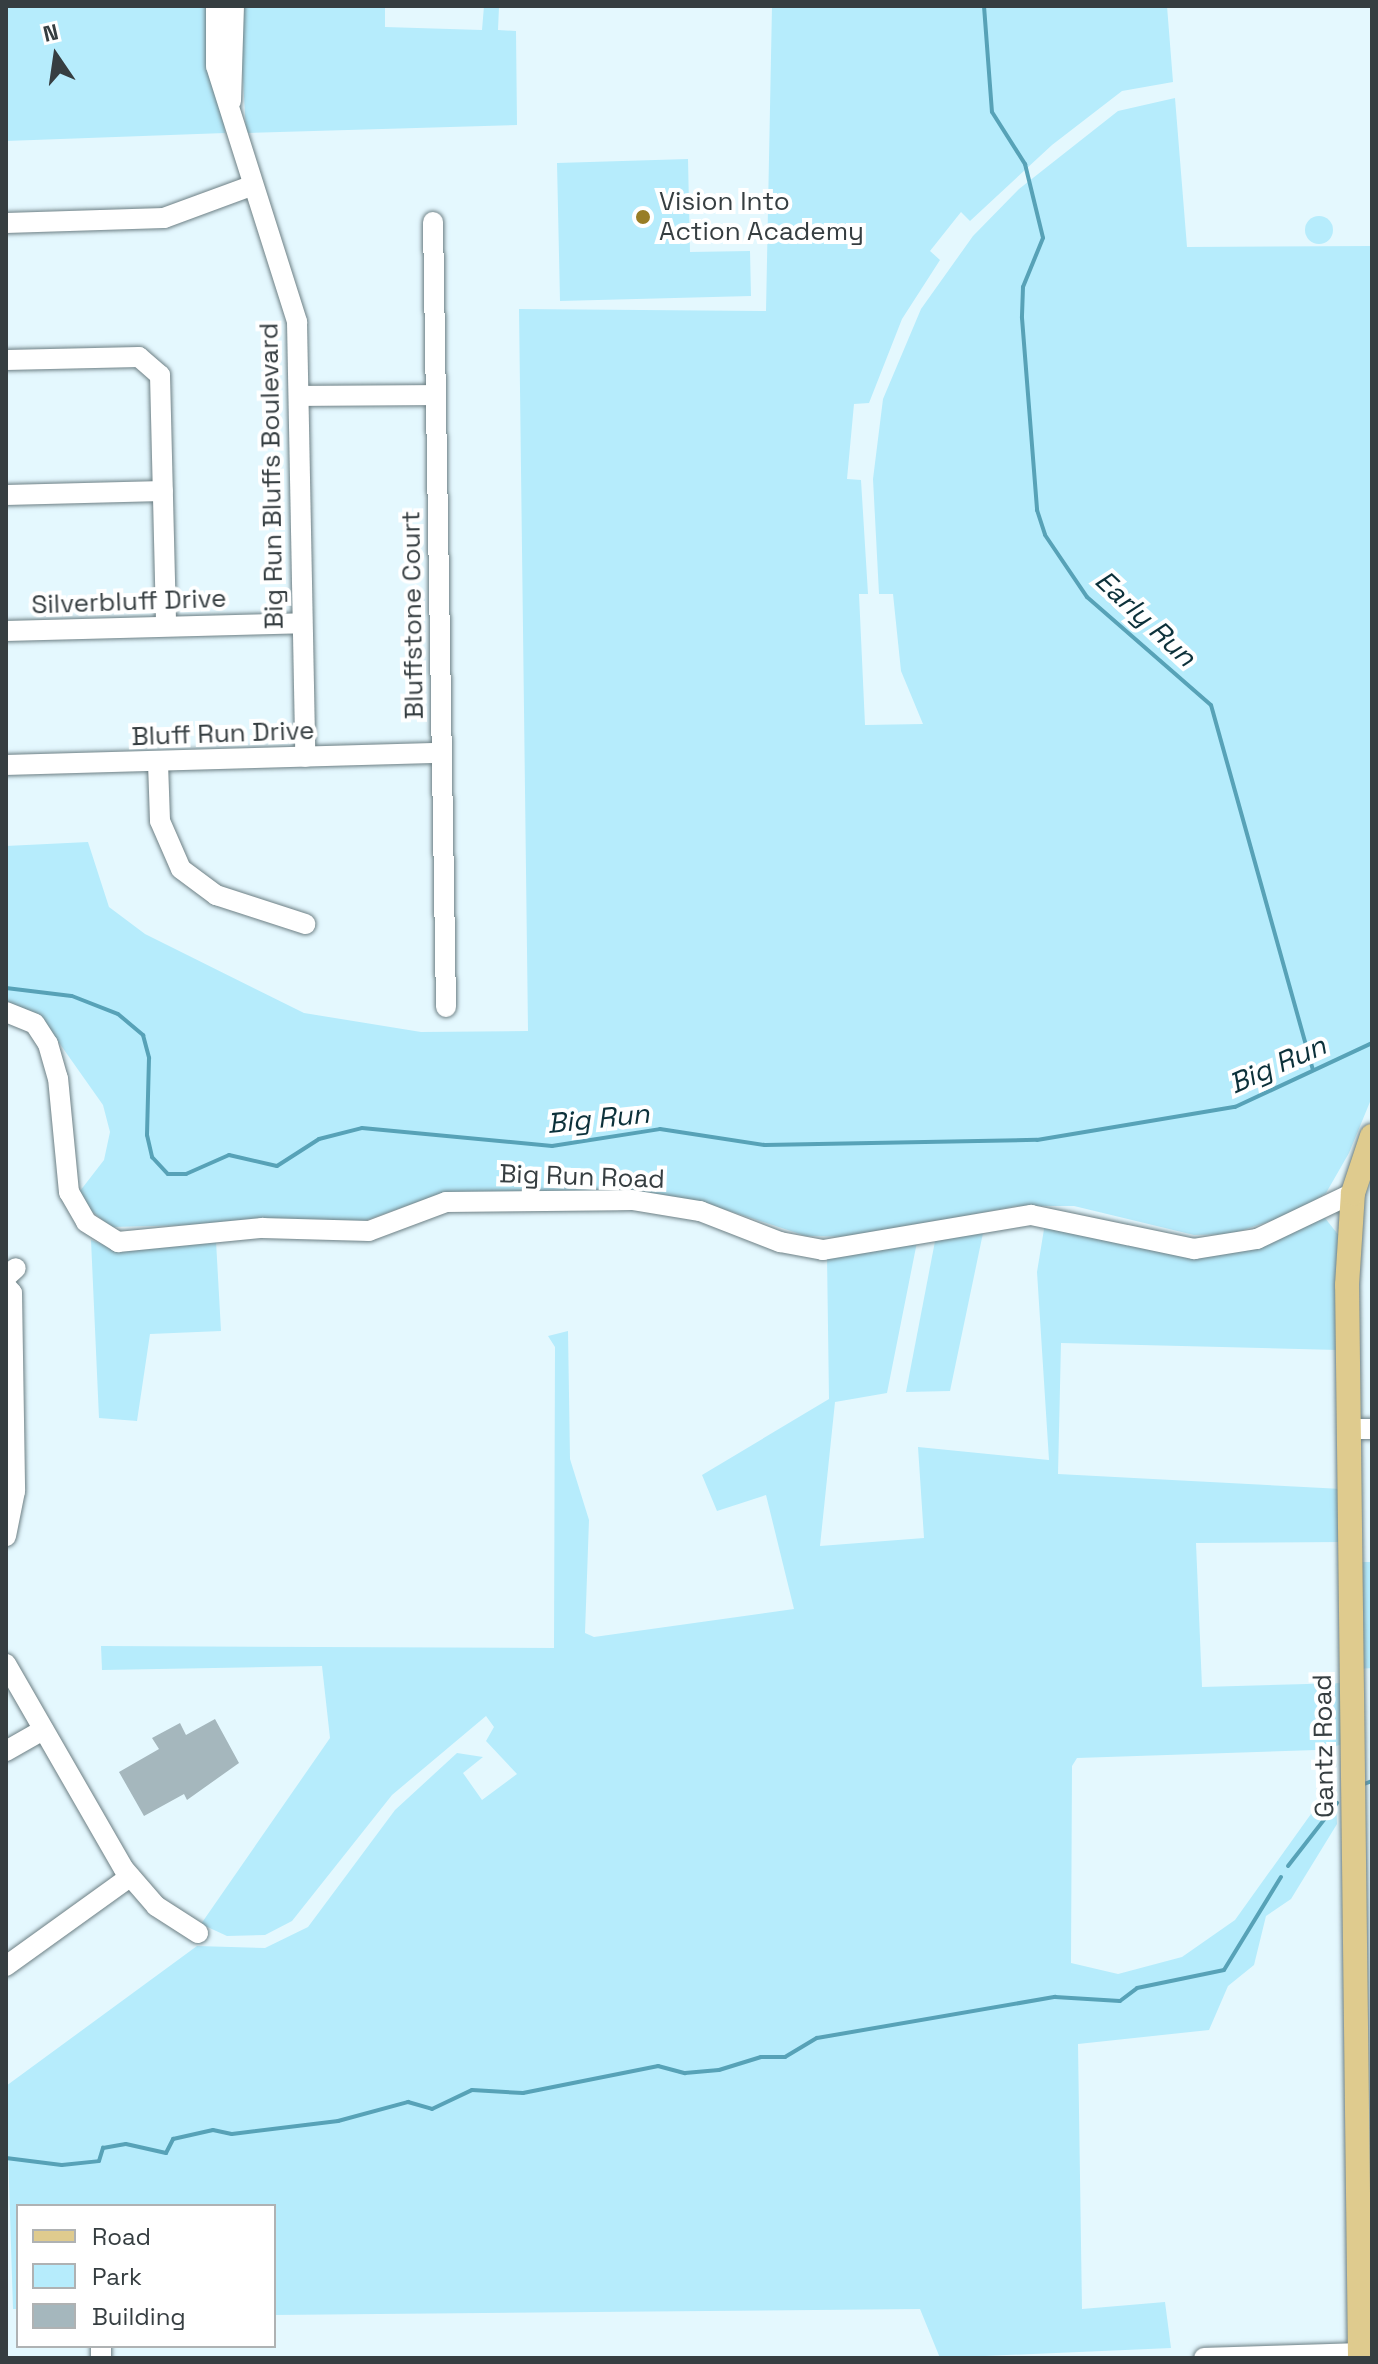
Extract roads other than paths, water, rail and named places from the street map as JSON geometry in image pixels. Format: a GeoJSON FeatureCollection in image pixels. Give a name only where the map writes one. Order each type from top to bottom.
{"type":"FeatureCollection","features":[{"type":"Feature","properties":{"kind":"main road","name":"Gantz Road"},"geometry":{"type":"LineString","coordinates":[[1360,2356],[1364,2032],[1347,1429],[1353,1193],[1372,1136]]}},
{"type":"Feature","properties":{"kind":"street","name":"Big Run Bluffs Boulevard"},"geometry":{"type":"LineString","coordinates":[[216,6],[216,66],[251,186],[289,286],[301,396],[305,757]]}},
{"type":"Feature","properties":{"kind":"street","name":"Big Run Bluffs Boulevard"},"geometry":{"type":"LineString","coordinates":[[231,109],[234,6]]}},
{"type":"Feature","properties":{"kind":"street"},"geometry":{"type":"LineString","coordinates":[[6,223],[164,218],[251,186]]}},
{"type":"Feature","properties":{"kind":"street","name":"Bluffstone Court"},"geometry":{"type":"LineString","coordinates":[[433,222],[446,1007]]}},
{"type":"Feature","properties":{"kind":"street"},"geometry":{"type":"LineString","coordinates":[[6,360],[139,357],[156,368],[166,626]]}},
{"type":"Feature","properties":{"kind":"street"},"geometry":{"type":"LineString","coordinates":[[301,396],[435,395]]}},
{"type":"Feature","properties":{"kind":"street"},"geometry":{"type":"LineString","coordinates":[[6,495],[163,491]]}},
{"type":"Feature","properties":{"kind":"street","name":"Silverbluff Drive"},"geometry":{"type":"LineString","coordinates":[[6,631],[302,623]]}},
{"type":"Feature","properties":{"kind":"street","name":"Bluff Run Drive"},"geometry":{"type":"LineString","coordinates":[[6,765],[441,753]]}},
{"type":"Feature","properties":{"kind":"street"},"geometry":{"type":"LineString","coordinates":[[158,763],[160,821],[181,869],[216,895],[305,924]]}},
{"type":"Feature","properties":{"kind":"street","name":"Big Run Road"},"geometry":{"type":"LineString","coordinates":[[6,1012],[35,1024],[48,1044],[60,1090],[69,1192],[86,1222],[118,1242],[238,1229],[369,1231],[446,1202],[632,1200],[700,1211],[812,1249],[863,1247],[1031,1215],[1194,1249],[1257,1239],[1353,1193]]}},
{"type":"Feature","properties":{"kind":"street"},"geometry":{"type":"LineString","coordinates":[[6,1536],[15,1491],[12,1293],[9,1277]]}},
{"type":"Feature","properties":{"kind":"street"},"geometry":{"type":"LineString","coordinates":[[1347,1429],[1372,1429]]}},
{"type":"Feature","properties":{"kind":"street"},"geometry":{"type":"LineString","coordinates":[[6,1664],[130,1877],[156,1906],[198,1933]]}},
{"type":"Feature","properties":{"kind":"street"},"geometry":{"type":"LineString","coordinates":[[6,1751],[43,1730]]}},
{"type":"Feature","properties":{"kind":"street"},"geometry":{"type":"LineString","coordinates":[[6,1966],[130,1877]]}},
{"type":"Feature","properties":{"kind":"street"},"geometry":{"type":"LineString","coordinates":[[1204,2358],[1360,2356]]}},
{"type":"Feature","properties":{"kind":"waterway","name":"Early Run"},"geometry":{"type":"LineString","coordinates":[[984,6],[992,112],[1025,164],[1043,238],[1023,287],[1022,318],[1037,510],[1045,535],[1087,597],[1211,705],[1313,1070]]}},
{"type":"Feature","properties":{"kind":"waterway","name":"Big Run"},"geometry":{"type":"LineString","coordinates":[[6,988],[72,996],[118,1014],[143,1035],[149,1058],[147,1135],[152,1157],[168,1174],[186,1174],[229,1155],[277,1166],[319,1139],[362,1128],[552,1146],[660,1129],[765,1145],[1037,1140],[1235,1107],[1372,1043]]}},
{"type":"Feature","properties":{"kind":"waterway"},"geometry":{"type":"LineString","coordinates":[[1364,1784],[1372,1781]]}},
{"type":"Feature","properties":{"kind":"waterway"},"geometry":{"type":"LineString","coordinates":[[1288,1866],[1337,1803]]}},
{"type":"Feature","properties":{"kind":"waterway"},"geometry":{"type":"LineString","coordinates":[[6,2158],[62,2165],[99,2161],[103,2148],[126,2144],[166,2153],[173,2139],[213,2130],[232,2134],[338,2121],[408,2102],[432,2109],[472,2090],[523,2093],[658,2066],[685,2073],[719,2070],[761,2057],[785,2057],[817,2038],[1055,1997],[1120,2001],[1137,1988],[1224,1970],[1281,1877]]}},
{"type":"Feature","properties":{"kind":"place","name":"Vision Into Action Academy"},"geometry":{"type":"Point","coordinates":[643,217]}}]}
